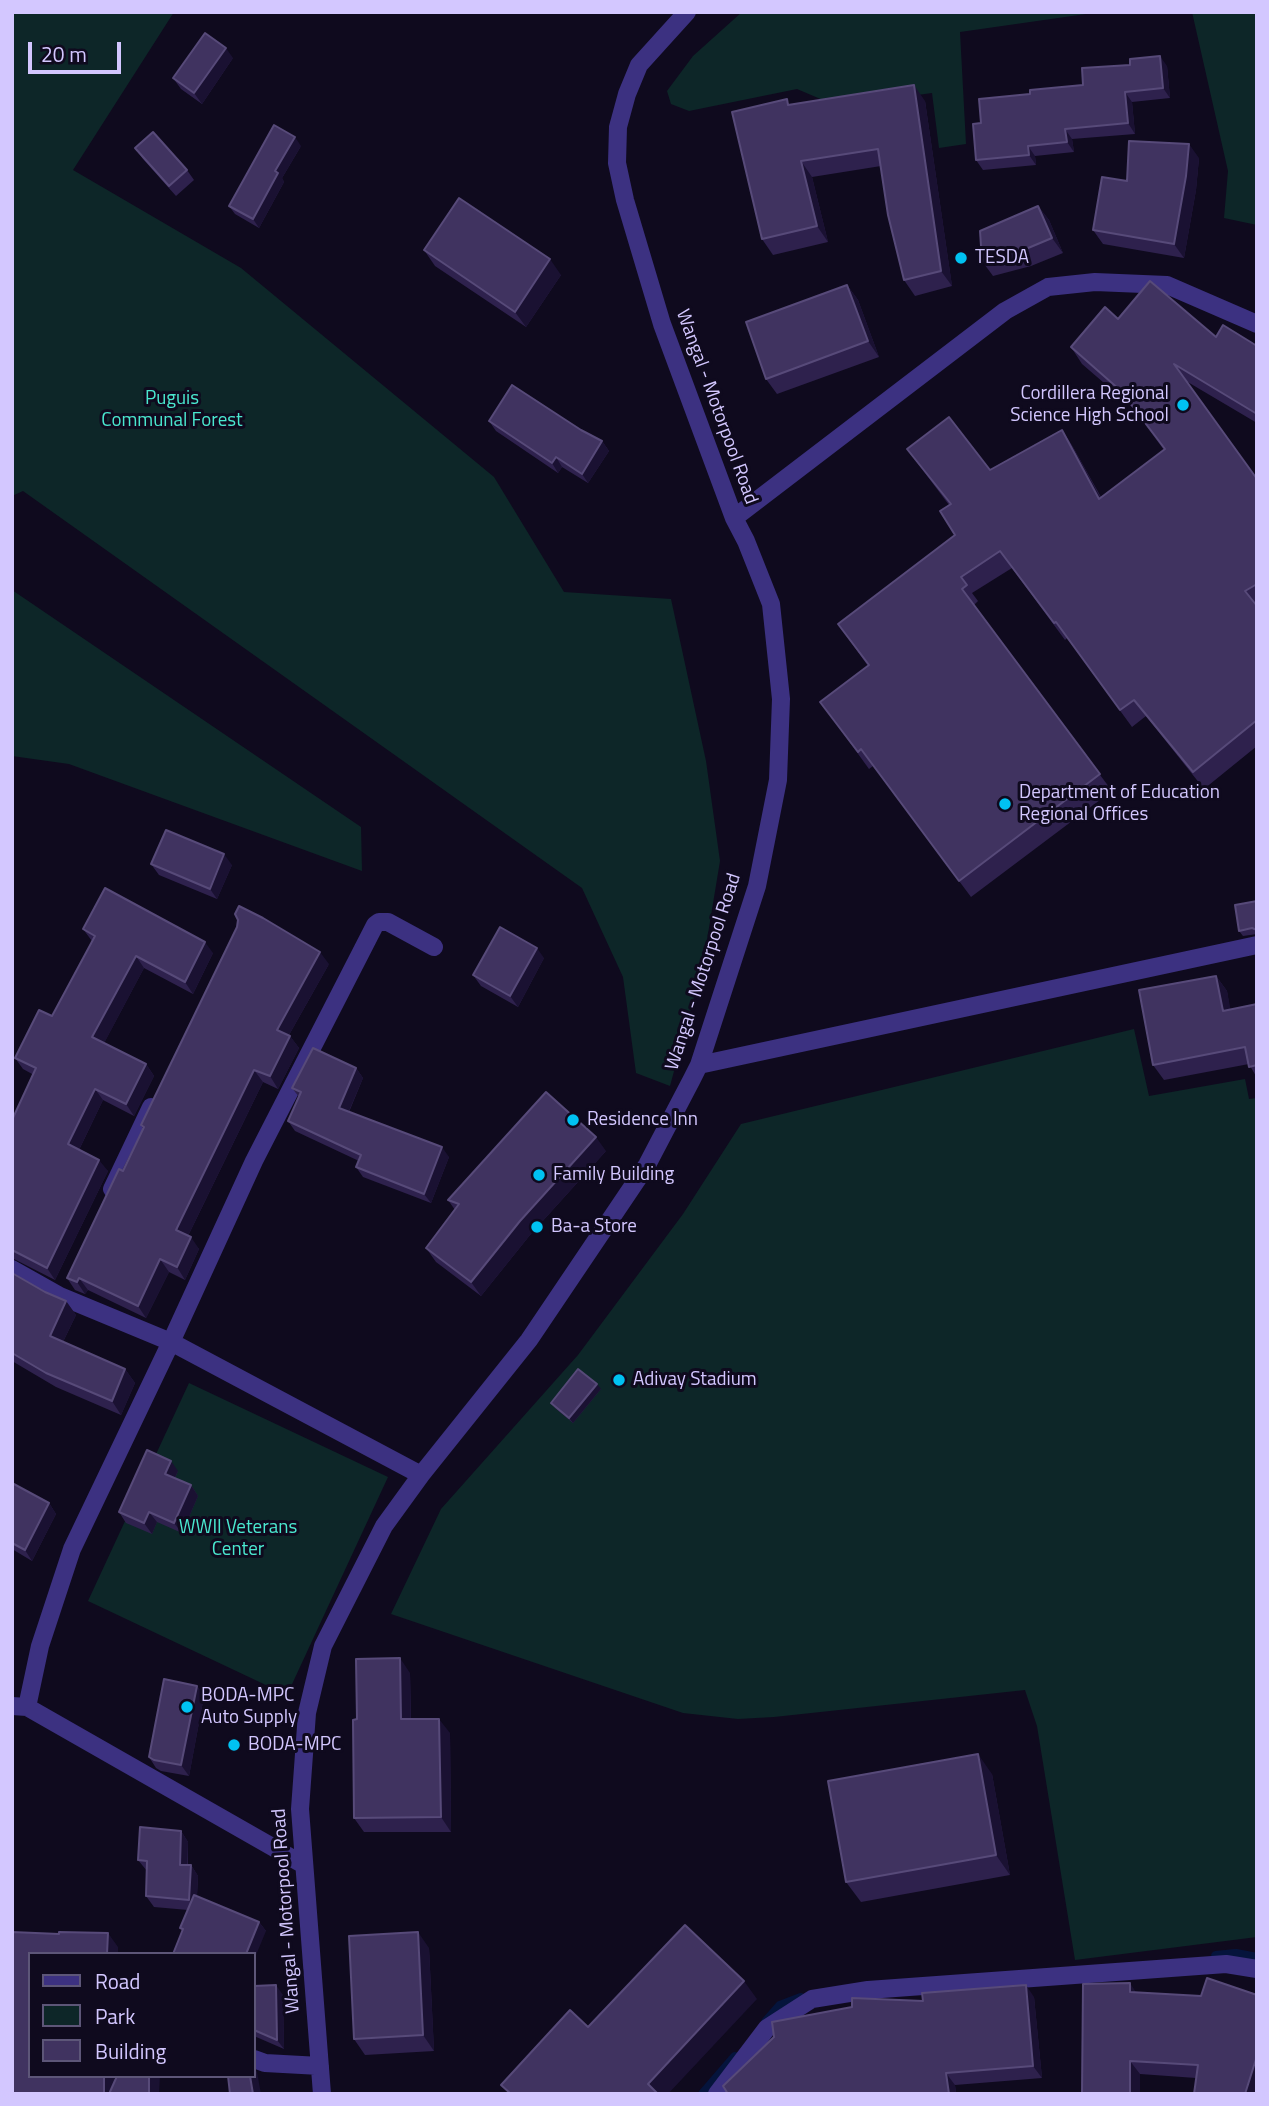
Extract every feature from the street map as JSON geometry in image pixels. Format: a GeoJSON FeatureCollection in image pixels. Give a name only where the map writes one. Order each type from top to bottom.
{"type":"FeatureCollection","features":[{"type":"Feature","properties":{"kind":"street","name":"Wangal - Motorpool Road"},"geometry":{"type":"LineString","coordinates":[[322,2094],[300,1809],[307,1713],[323,1646],[384,1526],[529,1340],[647,1165],[699,1065],[757,886],[778,780],[781,699],[771,604],[746,541],[734,519],[662,324],[625,200],[617,163],[618,127],[639,65],[687,12]]}},
{"type":"Feature","properties":{"kind":"street"},"geometry":{"type":"LineString","coordinates":[[734,519],[1005,311],[1048,287],[1095,282],[1167,285],[1257,324]]}},
{"type":"Feature","properties":{"kind":"street"},"geometry":{"type":"LineString","coordinates":[[304,1865],[20,1707],[72,1549],[260,1149],[375,925],[388,922],[434,947]]}},
{"type":"Feature","properties":{"kind":"street"},"geometry":{"type":"LineString","coordinates":[[699,1065],[1257,945]]}},
{"type":"Feature","properties":{"kind":"street"},"geometry":{"type":"LineString","coordinates":[[102,1209],[157,1096]]}},
{"type":"Feature","properties":{"kind":"street"},"geometry":{"type":"LineString","coordinates":[[12,1269],[63,1290],[171,1342],[422,1475]]}},
{"type":"Feature","properties":{"kind":"street"},"geometry":{"type":"LineString","coordinates":[[717,2094],[767,2028],[812,1999],[868,1990],[1226,1964],[1257,1969]]}},
{"type":"Feature","properties":{"kind":"street"},"geometry":{"type":"LineString","coordinates":[[256,2060],[265,2063],[320,2066]]}},
{"type":"Feature","properties":{"kind":"green space","name":"Puguis Communal Forest"},"geometry":{"type":"Polygon","coordinates":[[[12,12],[174,12],[73,170],[241,268],[494,477],[564,592],[671,599],[706,761],[720,861],[703,964],[670,1086],[636,1073],[623,977],[582,888],[23,491],[12,496],[12,12]]]}},
{"type":"Feature","properties":{"kind":"green space"},"geometry":{"type":"Polygon","coordinates":[[[742,12],[1100,12],[960,32],[966,144],[939,148],[932,93],[837,106],[797,89],[689,111],[671,104],[667,91],[693,56],[742,12]]]}},
{"type":"Feature","properties":{"kind":"green space"},"geometry":{"type":"Polygon","coordinates":[[[1192,12],[1257,12],[1257,225],[1224,218],[1228,171],[1192,12]]]}},
{"type":"Feature","properties":{"kind":"green space"},"geometry":{"type":"Polygon","coordinates":[[[12,590],[361,827],[362,871],[69,764],[12,756],[12,590]]]}},
{"type":"Feature","properties":{"kind":"green space"},"geometry":{"type":"Polygon","coordinates":[[[1134,1029],[1149,1096],[1245,1079],[1249,1099],[1257,1098],[1257,1937],[1075,1960],[1037,1726],[1025,1690],[774,1717],[738,1719],[683,1713],[391,1614],[441,1509],[578,1355],[683,1214],[741,1124],[1134,1029]]]}},
{"type":"Feature","properties":{"kind":"green space","name":"WWII Veterans Center"},"geometry":{"type":"Polygon","coordinates":[[[189,1383],[388,1477],[287,1695],[88,1601],[189,1383]]]}},
{"type":"Feature","properties":{"kind":"building"},"geometry":{"type":"Polygon","coordinates":[[[205,33],[226,48],[194,93],[173,78],[205,33]]]}},
{"type":"Feature","properties":{"kind":"building"},"geometry":{"type":"Polygon","coordinates":[[[1160,56],[1163,88],[1125,92],[1128,123],[1065,129],[1067,142],[1028,146],[1029,155],[976,160],[973,124],[981,123],[979,99],[1030,94],[1030,90],[1083,85],[1082,68],[1130,65],[1130,59],[1160,56]]]}},
{"type":"Feature","properties":{"kind":"building"},"geometry":{"type":"Polygon","coordinates":[[[914,85],[941,271],[904,280],[888,215],[878,149],[801,161],[817,226],[762,239],[732,112],[787,99],[788,105],[914,85]]]}},
{"type":"Feature","properties":{"kind":"building"},"geometry":{"type":"Polygon","coordinates":[[[274,125],[295,137],[275,171],[278,173],[253,219],[229,206],[274,125]]]}},
{"type":"Feature","properties":{"kind":"building"},"geometry":{"type":"Polygon","coordinates":[[[153,132],[187,170],[169,186],[135,148],[153,132]]]}},
{"type":"Feature","properties":{"kind":"building"},"geometry":{"type":"Polygon","coordinates":[[[1129,141],[1189,144],[1174,244],[1093,230],[1102,177],[1127,181],[1129,141]]]}},
{"type":"Feature","properties":{"kind":"building"},"geometry":{"type":"Polygon","coordinates":[[[459,198],[550,259],[515,312],[424,250],[459,198]]]}},
{"type":"Feature","properties":{"kind":"building"},"geometry":{"type":"Polygon","coordinates":[[[1038,206],[1052,238],[1021,251],[982,261],[980,231],[1038,206]]]}},
{"type":"Feature","properties":{"kind":"building"},"geometry":{"type":"Polygon","coordinates":[[[1150,281],[1216,337],[1223,325],[1257,346],[1257,414],[1174,364],[1257,479],[1257,584],[1245,591],[1257,606],[1257,720],[1193,772],[1134,700],[1120,710],[1000,551],[961,577],[967,585],[962,589],[1100,774],[959,881],[861,749],[858,752],[820,702],[869,665],[838,624],[955,535],[940,511],[951,504],[907,449],[949,417],[990,470],[1062,430],[1099,499],[1165,449],[1121,391],[1071,347],[1105,307],[1118,319],[1150,281]]]}},
{"type":"Feature","properties":{"kind":"building"},"geometry":{"type":"Polygon","coordinates":[[[847,285],[868,341],[766,379],[746,322],[847,285]]]}},
{"type":"Feature","properties":{"kind":"building"},"geometry":{"type":"Polygon","coordinates":[[[512,385],[602,441],[582,474],[556,457],[552,463],[489,421],[512,385]]]}},
{"type":"Feature","properties":{"kind":"building"},"geometry":{"type":"Polygon","coordinates":[[[166,830],[224,854],[210,889],[151,864],[166,830]]]}},
{"type":"Feature","properties":{"kind":"building"},"geometry":{"type":"Polygon","coordinates":[[[105,888],[205,942],[185,982],[136,956],[92,1037],[146,1064],[126,1104],[95,1089],[68,1144],[99,1160],[47,1268],[12,1250],[12,1120],[36,1068],[15,1058],[39,1010],[52,1016],[95,936],[83,929],[105,888]]]}},
{"type":"Feature","properties":{"kind":"building"},"geometry":{"type":"Polygon","coordinates":[[[1257,901],[1257,930],[1252,928],[1239,931],[1235,905],[1257,901]]]}},
{"type":"Feature","properties":{"kind":"building"},"geometry":{"type":"Polygon","coordinates":[[[239,906],[320,952],[277,1030],[290,1036],[270,1076],[254,1070],[176,1230],[191,1237],[177,1267],[160,1259],[138,1306],[79,1278],[77,1282],[67,1278],[119,1169],[123,1171],[144,1127],[141,1125],[237,927],[235,914],[239,906]]]}},
{"type":"Feature","properties":{"kind":"building"},"geometry":{"type":"Polygon","coordinates":[[[500,927],[537,948],[510,996],[473,975],[500,927]]]}},
{"type":"Feature","properties":{"kind":"building"},"geometry":{"type":"Polygon","coordinates":[[[1216,976],[1223,1011],[1257,1004],[1257,1065],[1249,1067],[1245,1047],[1153,1065],[1139,990],[1216,976]]]}},
{"type":"Feature","properties":{"kind":"building"},"geometry":{"type":"Polygon","coordinates":[[[313,1048],[356,1068],[339,1108],[442,1147],[424,1194],[356,1167],[361,1155],[288,1121],[301,1092],[292,1088],[313,1048]]]}},
{"type":"Feature","properties":{"kind":"building"},"geometry":{"type":"Polygon","coordinates":[[[546,1092],[596,1137],[520,1221],[471,1282],[426,1248],[459,1204],[448,1200],[546,1092]]]}},
{"type":"Feature","properties":{"kind":"building"},"geometry":{"type":"Polygon","coordinates":[[[12,1273],[66,1301],[50,1336],[125,1369],[112,1401],[46,1373],[12,1353],[12,1273]]]}},
{"type":"Feature","properties":{"kind":"building"},"geometry":{"type":"Polygon","coordinates":[[[578,1369],[597,1384],[569,1418],[551,1403],[578,1369]]]}},
{"type":"Feature","properties":{"kind":"building"},"geometry":{"type":"Polygon","coordinates":[[[147,1450],[171,1461],[165,1474],[191,1485],[174,1523],[149,1512],[144,1523],[119,1512],[147,1450]]]}},
{"type":"Feature","properties":{"kind":"building"},"geometry":{"type":"Polygon","coordinates":[[[12,1483],[49,1503],[25,1550],[12,1543],[12,1483]]]}},
{"type":"Feature","properties":{"kind":"building"},"geometry":{"type":"Polygon","coordinates":[[[400,1658],[401,1719],[439,1719],[441,1817],[354,1818],[353,1720],[357,1719],[356,1659],[400,1658]]]}},
{"type":"Feature","properties":{"kind":"building"},"geometry":{"type":"Polygon","coordinates":[[[164,1679],[197,1686],[181,1765],[149,1757],[164,1679]]]}},
{"type":"Feature","properties":{"kind":"building"},"geometry":{"type":"Polygon","coordinates":[[[978,1754],[996,1855],[846,1882],[828,1781],[978,1754]]]}},
{"type":"Feature","properties":{"kind":"building"},"geometry":{"type":"Polygon","coordinates":[[[140,1827],[181,1831],[180,1865],[191,1865],[189,1900],[146,1896],[147,1861],[138,1860],[140,1827]]]}},
{"type":"Feature","properties":{"kind":"building"},"geometry":{"type":"Polygon","coordinates":[[[194,1895],[259,1922],[247,1952],[174,1952],[183,1929],[180,1928],[194,1895]]]}},
{"type":"Feature","properties":{"kind":"building"},"geometry":{"type":"Polygon","coordinates":[[[685,1925],[744,1981],[648,2084],[658,2094],[511,2094],[501,2085],[570,2010],[588,2027],[685,1925]]]}},
{"type":"Feature","properties":{"kind":"building"},"geometry":{"type":"Polygon","coordinates":[[[12,1932],[108,1933],[107,1952],[28,1952],[28,2078],[104,2078],[104,2094],[12,2094],[12,1932]]]}},
{"type":"Feature","properties":{"kind":"building"},"geometry":{"type":"Polygon","coordinates":[[[418,1932],[423,2035],[354,2039],[349,1936],[418,1932]]]}},
{"type":"Feature","properties":{"kind":"building"},"geometry":{"type":"Polygon","coordinates":[[[1207,1978],[1257,1995],[1257,2056],[1245,2094],[1194,2094],[1198,2065],[1130,2061],[1130,2094],[1082,2094],[1083,1984],[1130,1983],[1130,1992],[1201,1996],[1207,1978]]]}},
{"type":"Feature","properties":{"kind":"building"},"geometry":{"type":"Polygon","coordinates":[[[276,1985],[277,2040],[256,2031],[256,1986],[276,1985]]]}},
{"type":"Feature","properties":{"kind":"building"},"geometry":{"type":"Polygon","coordinates":[[[1026,1985],[1033,2066],[946,2073],[949,2094],[728,2094],[723,2086],[774,2037],[772,2022],[852,2007],[852,1998],[923,2001],[922,1993],[1026,1985]]]}},
{"type":"Feature","properties":{"kind":"building"},"geometry":{"type":"Polygon","coordinates":[[[116,2078],[149,2078],[149,2094],[109,2094],[116,2078]]]}},
{"type":"Feature","properties":{"kind":"building"},"geometry":{"type":"Polygon","coordinates":[[[228,2078],[250,2078],[253,2094],[230,2094],[228,2078]]]}},
{"type":"Feature","properties":{"kind":"waterway"},"geometry":{"type":"LineString","coordinates":[[1216,1956],[1236,1954],[1257,1958]]}},
{"type":"Feature","properties":{"kind":"waterway"},"geometry":{"type":"LineString","coordinates":[[766,2022],[780,2006],[801,1998]]}},
{"type":"Feature","properties":{"kind":"waterway"},"geometry":{"type":"LineString","coordinates":[[703,2094],[735,2057]]}},
{"type":"Feature","properties":{"kind":"place","name":"TESDA"},"geometry":{"type":"Point","coordinates":[961,258]}},
{"type":"Feature","properties":{"kind":"place","name":"Cordillera Regional Science High School"},"geometry":{"type":"Point","coordinates":[1183,405]}},
{"type":"Feature","properties":{"kind":"place","name":"Department of Education Regional Offices"},"geometry":{"type":"Point","coordinates":[1005,804]}},
{"type":"Feature","properties":{"kind":"place","name":"Residence Inn"},"geometry":{"type":"Point","coordinates":[573,1120]}},
{"type":"Feature","properties":{"kind":"place","name":"Family Building"},"geometry":{"type":"Point","coordinates":[539,1175]}},
{"type":"Feature","properties":{"kind":"place","name":"Ba-a Store"},"geometry":{"type":"Point","coordinates":[537,1227]}},
{"type":"Feature","properties":{"kind":"place","name":"Adivay Stadium"},"geometry":{"type":"Point","coordinates":[619,1380]}},
{"type":"Feature","properties":{"kind":"place","name":"BODA-MPC Auto Supply"},"geometry":{"type":"Point","coordinates":[187,1707]}},
{"type":"Feature","properties":{"kind":"place","name":"BODA-MPC"},"geometry":{"type":"Point","coordinates":[234,1745]}}]}
